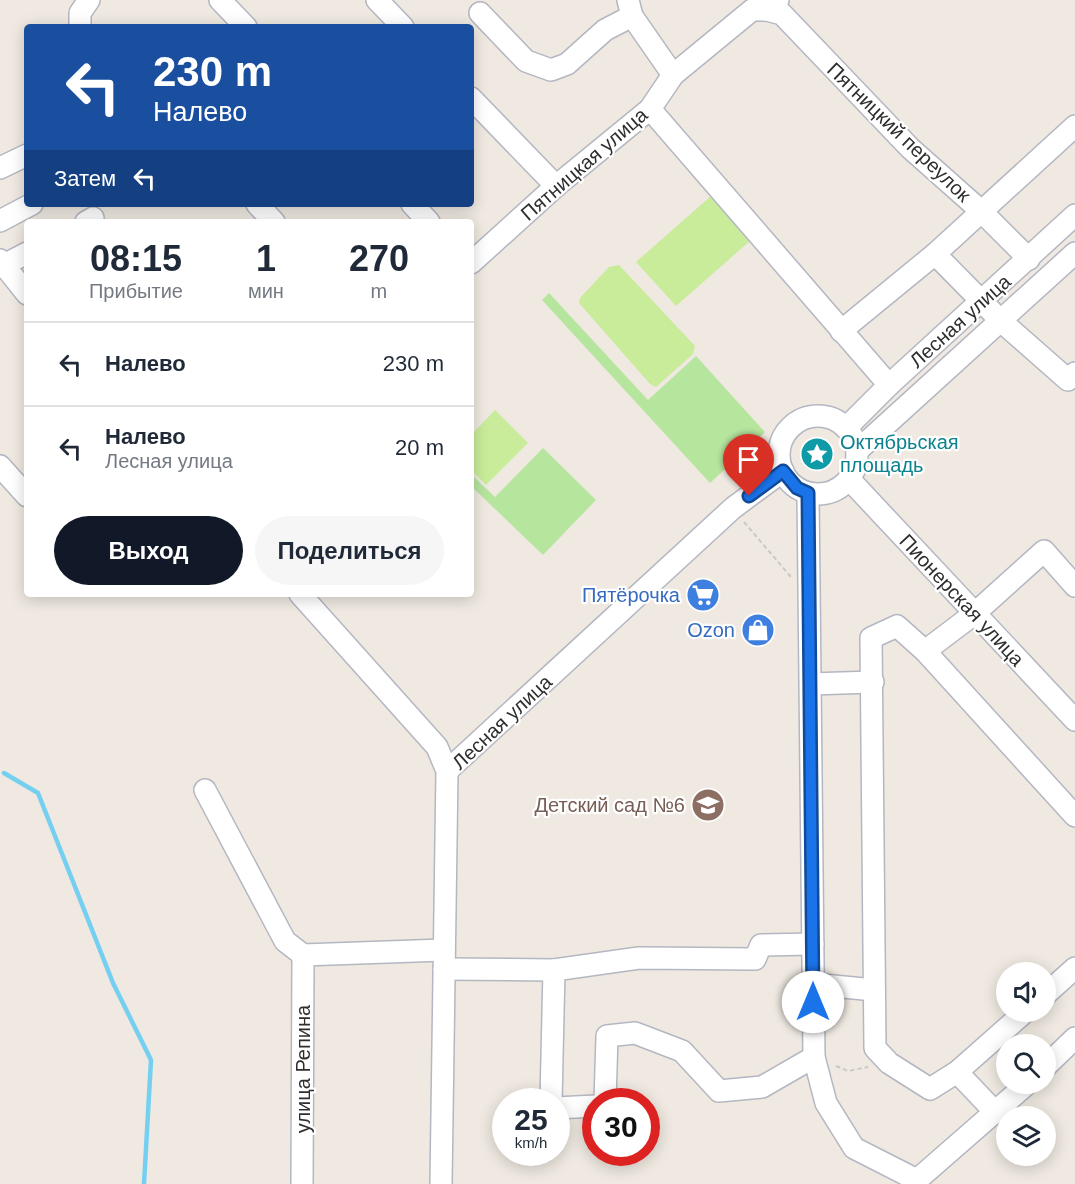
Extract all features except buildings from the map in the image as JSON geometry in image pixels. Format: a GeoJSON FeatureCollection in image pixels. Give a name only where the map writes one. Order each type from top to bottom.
{"type":"FeatureCollection","features":[{"type":"Feature","properties":{"kind":"street"},"geometry":{"type":"LineString","coordinates":[[80,24],[80,13],[89,0]]}},
{"type":"Feature","properties":{"kind":"street"},"geometry":{"type":"LineString","coordinates":[[220,0],[243,24]]}},
{"type":"Feature","properties":{"kind":"street"},"geometry":{"type":"LineString","coordinates":[[377,0],[400,24]]}},
{"type":"Feature","properties":{"kind":"street","name":"Пятницкая улица"},"geometry":{"type":"LineString","coordinates":[[474,260],[556,186],[650,109],[673,75],[752,10],[772,5]]}},
{"type":"Feature","properties":{"kind":"street","name":"Пятницкий переулок"},"geometry":{"type":"LineString","coordinates":[[772,5],[909,148],[981,211],[1029,259]]}},
{"type":"Feature","properties":{"kind":"street"},"geometry":{"type":"LineString","coordinates":[[480,13],[526,61],[551,70],[567,64],[630,8],[673,75]]}},
{"type":"Feature","properties":{"kind":"street"},"geometry":{"type":"LineString","coordinates":[[474,101],[556,186]]}},
{"type":"Feature","properties":{"kind":"street"},"geometry":{"type":"LineString","coordinates":[[650,109],[889,385]]}},
{"type":"Feature","properties":{"kind":"street"},"geometry":{"type":"LineString","coordinates":[[841,330],[935,254],[1075,126]]}},
{"type":"Feature","properties":{"kind":"street"},"geometry":{"type":"LineString","coordinates":[[0,168],[24,156]]}},
{"type":"Feature","properties":{"kind":"street"},"geometry":{"type":"LineString","coordinates":[[0,221],[26,207]]}},
{"type":"Feature","properties":{"kind":"street"},"geometry":{"type":"LineString","coordinates":[[260,207],[271,219]]}},
{"type":"Feature","properties":{"kind":"street"},"geometry":{"type":"LineString","coordinates":[[415,207],[426,219]]}},
{"type":"Feature","properties":{"kind":"street","name":"Лесная улица"},"geometry":{"type":"LineString","coordinates":[[846,428],[889,385],[1075,215]]}},
{"type":"Feature","properties":{"kind":"street","name":"Лесная улица"},"geometry":{"type":"LineString","coordinates":[[857,451],[1002,322],[1075,253]]}},
{"type":"Feature","properties":{"kind":"street"},"geometry":{"type":"LineString","coordinates":[[24,254],[1,264],[24,291]]}},
{"type":"Feature","properties":{"kind":"street"},"geometry":{"type":"LineString","coordinates":[[935,254],[1002,322],[1068,380],[1075,373]]}},
{"type":"Feature","properties":{"kind":"street"},"geometry":{"type":"LineString","coordinates":[[823,416],[836,420],[846,428],[854,438],[857,451],[857,463],[849,479],[833,492],[808,493],[797,488],[783,471],[779,454],[781,442],[788,430],[798,422],[810,417],[823,416]]}},
{"type":"Feature","properties":{"kind":"street"},"geometry":{"type":"LineString","coordinates":[[0,466],[24,493]]}},
{"type":"Feature","properties":{"kind":"street","name":"Лесная улица"},"geometry":{"type":"LineString","coordinates":[[441,1184],[447,771],[732,508],[783,471]]}},
{"type":"Feature","properties":{"kind":"street","name":"Пионерская улица"},"geometry":{"type":"LineString","coordinates":[[849,479],[1075,720]]}},
{"type":"Feature","properties":{"kind":"street"},"geometry":{"type":"LineString","coordinates":[[808,493],[814,1057],[826,1103],[854,1148],[917,1182],[996,1113],[957,1072]]}},
{"type":"Feature","properties":{"kind":"street"},"geometry":{"type":"LineString","coordinates":[[926,651],[974,614],[1044,551],[1075,586]]}},
{"type":"Feature","properties":{"kind":"street"},"geometry":{"type":"LineString","coordinates":[[303,597],[437,747],[447,771]]}},
{"type":"Feature","properties":{"kind":"street"},"geometry":{"type":"LineString","coordinates":[[1014,1022],[957,1072],[930,1089],[889,1063],[875,1048],[871,638],[897,627],[926,651],[1075,816]]}},
{"type":"Feature","properties":{"kind":"street"},"geometry":{"type":"LineString","coordinates":[[811,684],[873,682]]}},
{"type":"Feature","properties":{"kind":"street"},"geometry":{"type":"LineString","coordinates":[[205,790],[285,941],[303,955],[444,960],[554,970],[639,958],[755,959],[761,945],[813,944]]}},
{"type":"Feature","properties":{"kind":"street","name":"улица Репина"},"geometry":{"type":"LineString","coordinates":[[302,1184],[303,955]]}},
{"type":"Feature","properties":{"kind":"street"},"geometry":{"type":"LineString","coordinates":[[1056,985],[1075,968]]}},
{"type":"Feature","properties":{"kind":"street"},"geometry":{"type":"LineString","coordinates":[[551,1088],[554,970]]}},
{"type":"Feature","properties":{"kind":"street"},"geometry":{"type":"LineString","coordinates":[[813,984],[874,990]]}},
{"type":"Feature","properties":{"kind":"street"},"geometry":{"type":"LineString","coordinates":[[605,1088],[607,1036],[635,1032],[682,1051],[718,1091],[762,1087],[814,1057]]}},
{"type":"Feature","properties":{"kind":"street"},"geometry":{"type":"LineString","coordinates":[[1056,1056],[1075,1038]]}},
{"type":"Feature","properties":{"kind":"street"},"geometry":{"type":"LineString","coordinates":[[1003,1106],[1016,1094]]}},
{"type":"Feature","properties":{"kind":"path"},"geometry":{"type":"LineString","coordinates":[[732,508],[810,599]]}},
{"type":"Feature","properties":{"kind":"path"},"geometry":{"type":"LineString","coordinates":[[814,1057],[848,1071],[889,1063]]}},
{"type":"Feature","properties":{"kind":"green space"},"geometry":{"type":"Polygon","coordinates":[[[711,196],[751,240],[676,306],[636,262],[711,196]]]}},
{"type":"Feature","properties":{"kind":"green space"},"geometry":{"type":"Polygon","coordinates":[[[619,265],[695,346],[693,354],[656,387],[650,384],[579,303],[580,298],[609,267],[619,265]]]}},
{"type":"Feature","properties":{"kind":"green space"},"geometry":{"type":"Polygon","coordinates":[[[549,293],[648,400],[696,356],[765,432],[710,483],[542,300],[549,293]]]}},
{"type":"Feature","properties":{"kind":"green space"},"geometry":{"type":"Polygon","coordinates":[[[495,410],[528,443],[486,485],[474,473],[474,432],[495,410]]]}},
{"type":"Feature","properties":{"kind":"green space"},"geometry":{"type":"Polygon","coordinates":[[[543,448],[596,500],[543,555],[474,489],[474,477],[495,497],[543,448]]]}},
{"type":"Feature","properties":{"kind":"waterway"},"geometry":{"type":"LineString","coordinates":[[4,773],[38,793],[113,983],[151,1060],[144,1184]]}},
{"type":"Feature","properties":{"kind":"place","name":"Октябрьская площадь"},"geometry":{"type":"Point","coordinates":[817,454]}},
{"type":"Feature","properties":{"kind":"place","name":"Пятёрочка"},"geometry":{"type":"Point","coordinates":[703,595]}},
{"type":"Feature","properties":{"kind":"place","name":"Ozon"},"geometry":{"type":"Point","coordinates":[758,630]}},
{"type":"Feature","properties":{"kind":"place","name":"Детский сад №6"},"geometry":{"type":"Point","coordinates":[708,805]}},
{"type":"Feature","properties":{"kind":"route"},"geometry":{"type":"LineString","coordinates":[[749,496],[783,471],[787,479],[797,488],[808,493],[813,1002]]}}]}
